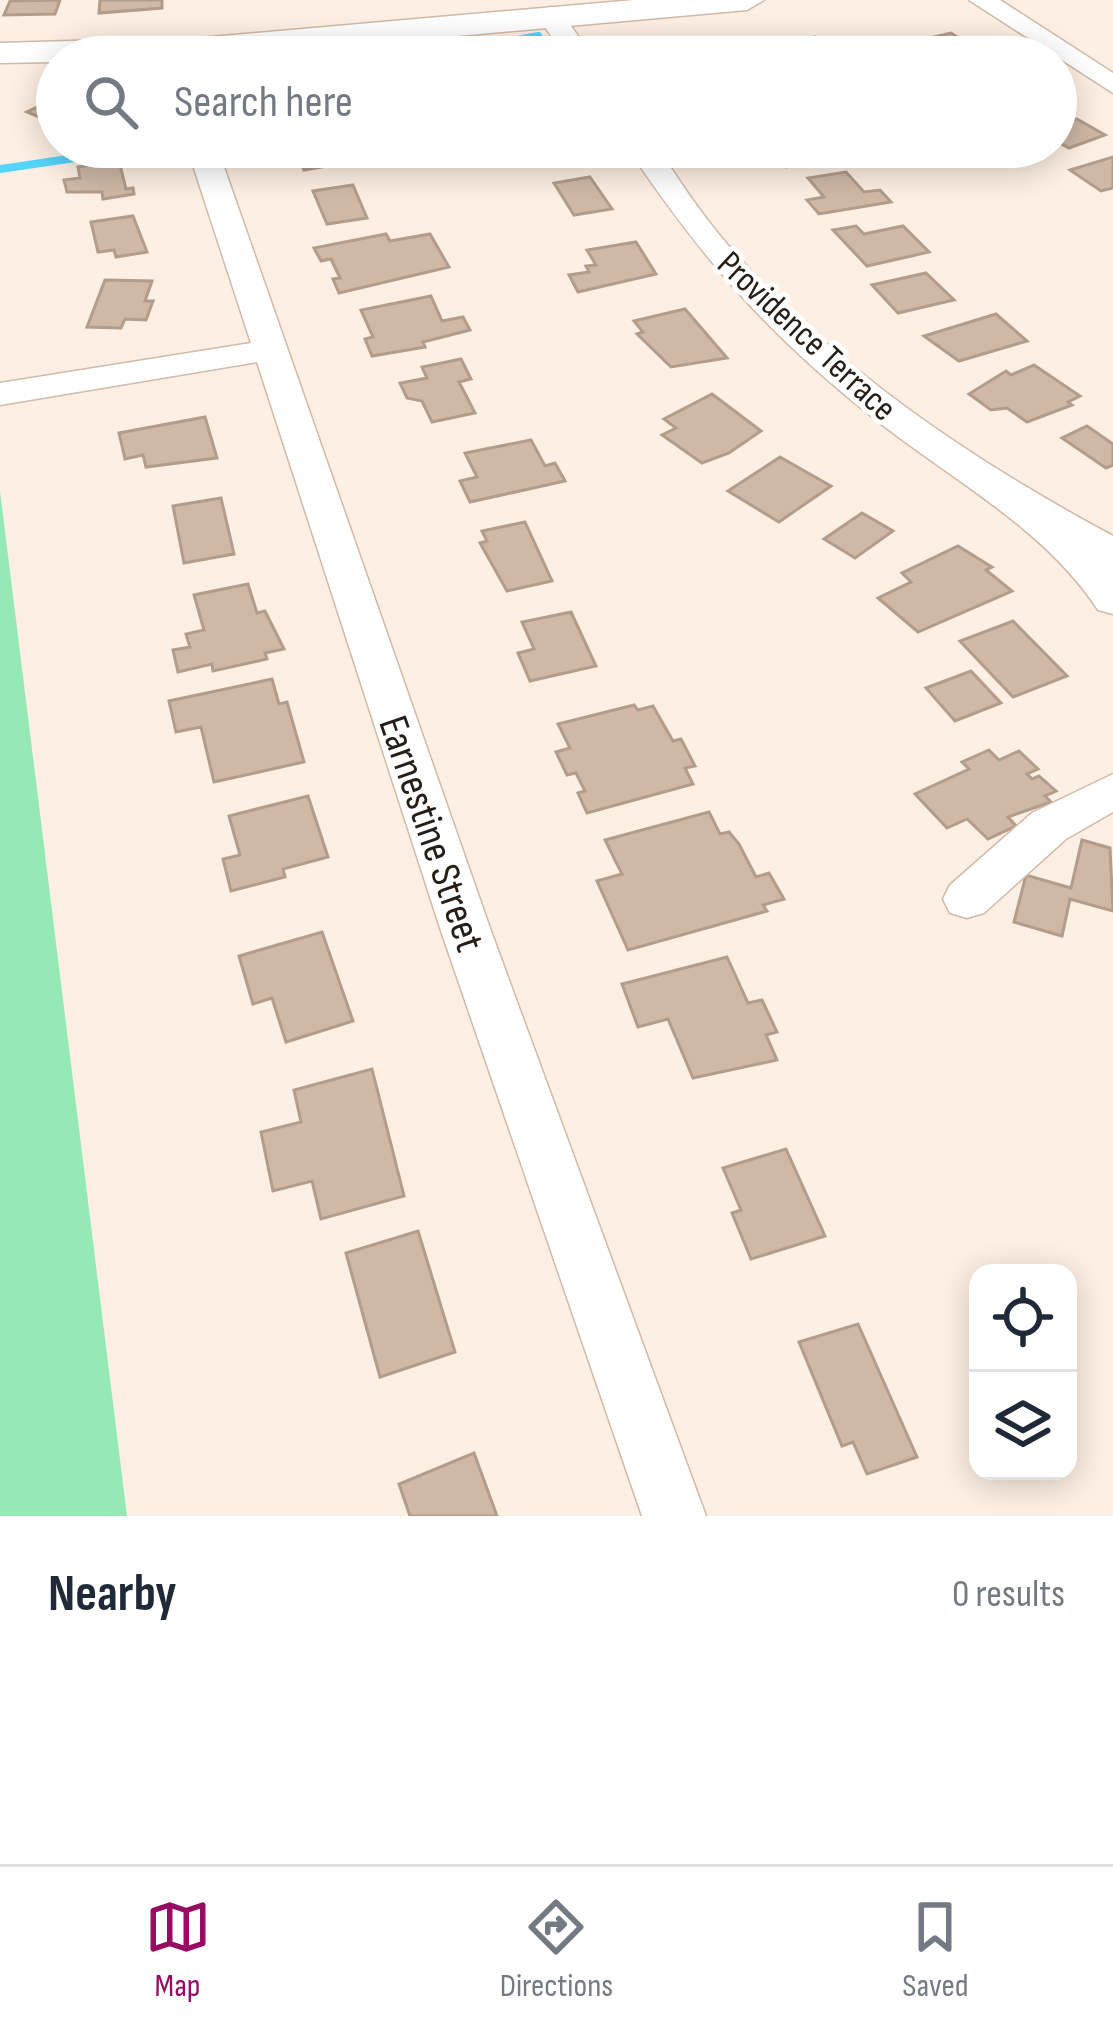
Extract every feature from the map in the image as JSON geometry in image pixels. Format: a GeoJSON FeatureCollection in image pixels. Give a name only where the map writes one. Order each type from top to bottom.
{"type":"FeatureCollection","features":[{"type":"Feature","properties":{"kind":"main road"},"geometry":{"type":"LineString","coordinates":[[335,36],[613,5],[747,0]]}},
{"type":"Feature","properties":{"kind":"main road"},"geometry":{"type":"LineString","coordinates":[[0,53],[36,53]]}},
{"type":"Feature","properties":{"kind":"main road"},"geometry":{"type":"LineString","coordinates":[[0,68],[36,65]]}},
{"type":"Feature","properties":{"kind":"street"},"geometry":{"type":"LineString","coordinates":[[982,0],[1037,36]]}},
{"type":"Feature","properties":{"kind":"street"},"geometry":{"type":"LineString","coordinates":[[550,15],[564,36]]}},
{"type":"Feature","properties":{"kind":"street"},"geometry":{"type":"LineString","coordinates":[[1077,62],[1113,85]]}},
{"type":"Feature","properties":{"kind":"street","name":"Earnestine Street"},"geometry":{"type":"LineString","coordinates":[[209,168],[466,931],[674,1516]]}},
{"type":"Feature","properties":{"kind":"street","name":"Providence Terrace"},"geometry":{"type":"LineString","coordinates":[[657,168],[713,248],[761,302],[902,422],[1004,493],[1080,557],[1113,601]]}},
{"type":"Feature","properties":{"kind":"street"},"geometry":{"type":"LineString","coordinates":[[0,394],[269,350]]}},
{"type":"Feature","properties":{"kind":"street","name":"Providence Terrace"},"geometry":{"type":"LineString","coordinates":[[1004,493],[1113,553]]}},
{"type":"Feature","properties":{"kind":"street"},"geometry":{"type":"LineString","coordinates":[[967,899],[1049,826],[1113,791]]}},
{"type":"Feature","properties":{"kind":"green space"},"geometry":{"type":"Polygon","coordinates":[[[0,491],[127,1516],[0,1516],[0,491]]]}},
{"type":"Feature","properties":{"kind":"building"},"geometry":{"type":"Polygon","coordinates":[[[60,0],[55,14],[4,15],[10,1],[60,0]]]}},
{"type":"Feature","properties":{"kind":"building"},"geometry":{"type":"Polygon","coordinates":[[[100,0],[162,0],[162,8],[99,13],[100,0]]]}},
{"type":"Feature","properties":{"kind":"building"},"geometry":{"type":"Polygon","coordinates":[[[1077,119],[1105,135],[1077,145],[1077,119]]]}},
{"type":"Feature","properties":{"kind":"building"},"geometry":{"type":"Polygon","coordinates":[[[1113,157],[1113,188],[1101,191],[1070,170],[1113,157]]]}},
{"type":"Feature","properties":{"kind":"building"},"geometry":{"type":"Polygon","coordinates":[[[78,168],[121,168],[126,189],[133,188],[134,194],[103,199],[102,192],[67,192],[64,180],[80,178],[78,168]]]}},
{"type":"Feature","properties":{"kind":"building"},"geometry":{"type":"Polygon","coordinates":[[[846,172],[864,192],[880,190],[891,202],[819,214],[807,200],[824,197],[808,178],[846,172]]]}},
{"type":"Feature","properties":{"kind":"building"},"geometry":{"type":"Polygon","coordinates":[[[590,177],[612,209],[574,215],[554,183],[590,177]]]}},
{"type":"Feature","properties":{"kind":"building"},"geometry":{"type":"Polygon","coordinates":[[[353,185],[367,218],[327,224],[313,191],[353,185]]]}},
{"type":"Feature","properties":{"kind":"building"},"geometry":{"type":"Polygon","coordinates":[[[133,216],[147,252],[116,257],[114,250],[98,252],[91,222],[133,216]]]}},
{"type":"Feature","properties":{"kind":"building"},"geometry":{"type":"Polygon","coordinates":[[[856,226],[864,234],[903,226],[929,252],[867,266],[833,230],[856,226]]]}},
{"type":"Feature","properties":{"kind":"building"},"geometry":{"type":"Polygon","coordinates":[[[386,234],[390,241],[430,234],[449,267],[339,293],[333,279],[340,278],[331,259],[321,261],[314,248],[386,234]]]}},
{"type":"Feature","properties":{"kind":"building"},"geometry":{"type":"Polygon","coordinates":[[[636,242],[656,274],[578,292],[569,275],[589,272],[586,266],[596,265],[587,250],[636,242]]]}},
{"type":"Feature","properties":{"kind":"building"},"geometry":{"type":"Polygon","coordinates":[[[926,273],[954,300],[898,313],[872,285],[926,273]]]}},
{"type":"Feature","properties":{"kind":"building"},"geometry":{"type":"Polygon","coordinates":[[[105,280],[152,281],[145,301],[153,301],[146,320],[125,319],[121,328],[87,327],[105,280]]]}},
{"type":"Feature","properties":{"kind":"building"},"geometry":{"type":"Polygon","coordinates":[[[431,296],[442,321],[463,317],[470,330],[423,342],[425,347],[372,356],[365,339],[373,337],[361,310],[431,296]]]}},
{"type":"Feature","properties":{"kind":"building"},"geometry":{"type":"Polygon","coordinates":[[[685,309],[727,358],[671,367],[637,334],[643,332],[634,321],[685,309]]]}},
{"type":"Feature","properties":{"kind":"building"},"geometry":{"type":"Polygon","coordinates":[[[996,314],[1027,341],[959,361],[924,336],[996,314]]]}},
{"type":"Feature","properties":{"kind":"building"},"geometry":{"type":"Polygon","coordinates":[[[461,359],[471,379],[459,382],[475,413],[432,422],[422,401],[407,398],[400,383],[427,378],[422,367],[461,359]]]}},
{"type":"Feature","properties":{"kind":"building"},"geometry":{"type":"Polygon","coordinates":[[[1034,365],[1080,396],[1068,402],[1072,405],[1027,422],[1007,408],[991,410],[969,394],[1006,371],[1011,375],[1034,365]]]}},
{"type":"Feature","properties":{"kind":"building"},"geometry":{"type":"Polygon","coordinates":[[[712,394],[761,431],[729,453],[702,463],[662,435],[676,428],[664,419],[712,394]]]}},
{"type":"Feature","properties":{"kind":"building"},"geometry":{"type":"Polygon","coordinates":[[[205,417],[217,458],[146,467],[143,455],[125,459],[119,433],[205,417]]]}},
{"type":"Feature","properties":{"kind":"building"},"geometry":{"type":"Polygon","coordinates":[[[1087,426],[1113,444],[1113,465],[1106,468],[1062,438],[1087,426]]]}},
{"type":"Feature","properties":{"kind":"building"},"geometry":{"type":"Polygon","coordinates":[[[531,440],[545,466],[555,463],[565,481],[470,502],[460,481],[477,477],[465,453],[531,440]]]}},
{"type":"Feature","properties":{"kind":"building"},"geometry":{"type":"Polygon","coordinates":[[[780,457],[831,486],[779,522],[728,491],[780,457]]]}},
{"type":"Feature","properties":{"kind":"building"},"geometry":{"type":"Polygon","coordinates":[[[221,498],[234,554],[184,563],[173,506],[221,498]]]}},
{"type":"Feature","properties":{"kind":"building"},"geometry":{"type":"Polygon","coordinates":[[[862,513],[893,531],[855,558],[824,539],[862,513]]]}},
{"type":"Feature","properties":{"kind":"building"},"geometry":{"type":"Polygon","coordinates":[[[525,522],[552,581],[507,591],[480,543],[487,541],[482,531],[525,522]]]}},
{"type":"Feature","properties":{"kind":"building"},"geometry":{"type":"Polygon","coordinates":[[[958,546],[992,567],[986,570],[1012,591],[918,632],[878,598],[911,582],[902,573],[958,546]]]}},
{"type":"Feature","properties":{"kind":"building"},"geometry":{"type":"Polygon","coordinates":[[[248,584],[257,613],[265,611],[284,649],[265,653],[267,659],[213,671],[212,664],[178,672],[173,650],[190,647],[186,634],[204,630],[194,595],[248,584]]]}},
{"type":"Feature","properties":{"kind":"building"},"geometry":{"type":"Polygon","coordinates":[[[571,612],[596,666],[530,681],[518,653],[534,649],[522,622],[571,612]]]}},
{"type":"Feature","properties":{"kind":"building"},"geometry":{"type":"Polygon","coordinates":[[[1013,621],[1067,676],[1013,697],[960,641],[1013,621]]]}},
{"type":"Feature","properties":{"kind":"building"},"geometry":{"type":"Polygon","coordinates":[[[971,671],[1001,703],[955,721],[926,688],[971,671]]]}},
{"type":"Feature","properties":{"kind":"building"},"geometry":{"type":"Polygon","coordinates":[[[272,679],[279,704],[287,702],[304,762],[214,782],[201,727],[176,732],[169,701],[272,679]]]}},
{"type":"Feature","properties":{"kind":"building"},"geometry":{"type":"Polygon","coordinates":[[[634,705],[638,710],[653,706],[673,741],[681,739],[695,766],[685,768],[693,784],[587,813],[578,793],[585,791],[576,773],[567,775],[556,752],[570,748],[558,724],[634,705]]]}},
{"type":"Feature","properties":{"kind":"building"},"geometry":{"type":"Polygon","coordinates":[[[989,750],[999,760],[1019,751],[1038,769],[1027,774],[1032,779],[1039,776],[1056,791],[1045,796],[1051,802],[1008,817],[1016,826],[988,839],[967,819],[947,828],[915,794],[969,769],[962,762],[989,750]]]}},
{"type":"Feature","properties":{"kind":"building"},"geometry":{"type":"Polygon","coordinates":[[[308,796],[328,857],[283,869],[285,877],[231,891],[223,859],[240,855],[229,816],[308,796]]]}},
{"type":"Feature","properties":{"kind":"building"},"geometry":{"type":"Polygon","coordinates":[[[709,812],[720,834],[729,832],[739,844],[756,877],[769,873],[784,899],[763,905],[767,911],[628,950],[597,881],[622,874],[605,840],[709,812]]]}},
{"type":"Feature","properties":{"kind":"building"},"geometry":{"type":"Polygon","coordinates":[[[1082,840],[1110,848],[1113,911],[1070,899],[1062,936],[1014,922],[1026,875],[1071,888],[1082,840]]]}},
{"type":"Feature","properties":{"kind":"building"},"geometry":{"type":"Polygon","coordinates":[[[322,932],[353,1021],[286,1042],[272,998],[253,1004],[239,956],[322,932]]]}},
{"type":"Feature","properties":{"kind":"building"},"geometry":{"type":"Polygon","coordinates":[[[727,957],[748,1003],[762,1000],[777,1032],[766,1035],[777,1060],[693,1078],[668,1019],[638,1027],[622,984],[727,957]]]}},
{"type":"Feature","properties":{"kind":"building"},"geometry":{"type":"Polygon","coordinates":[[[372,1069],[404,1196],[321,1219],[312,1181],[273,1191],[261,1132],[301,1122],[294,1090],[372,1069]]]}},
{"type":"Feature","properties":{"kind":"building"},"geometry":{"type":"Polygon","coordinates":[[[786,1149],[825,1236],[751,1259],[732,1213],[741,1210],[723,1168],[786,1149]]]}},
{"type":"Feature","properties":{"kind":"building"},"geometry":{"type":"Polygon","coordinates":[[[418,1231],[455,1352],[380,1377],[346,1253],[418,1231]]]}},
{"type":"Feature","properties":{"kind":"building"},"geometry":{"type":"Polygon","coordinates":[[[858,1324],[917,1457],[867,1474],[853,1442],[842,1446],[799,1342],[858,1324]]]}},
{"type":"Feature","properties":{"kind":"building"},"geometry":{"type":"Polygon","coordinates":[[[474,1453],[497,1516],[410,1516],[399,1484],[474,1453]]]}},
{"type":"Feature","properties":{"kind":"waterway"},"geometry":{"type":"LineString","coordinates":[[0,169],[36,164]]}}]}
